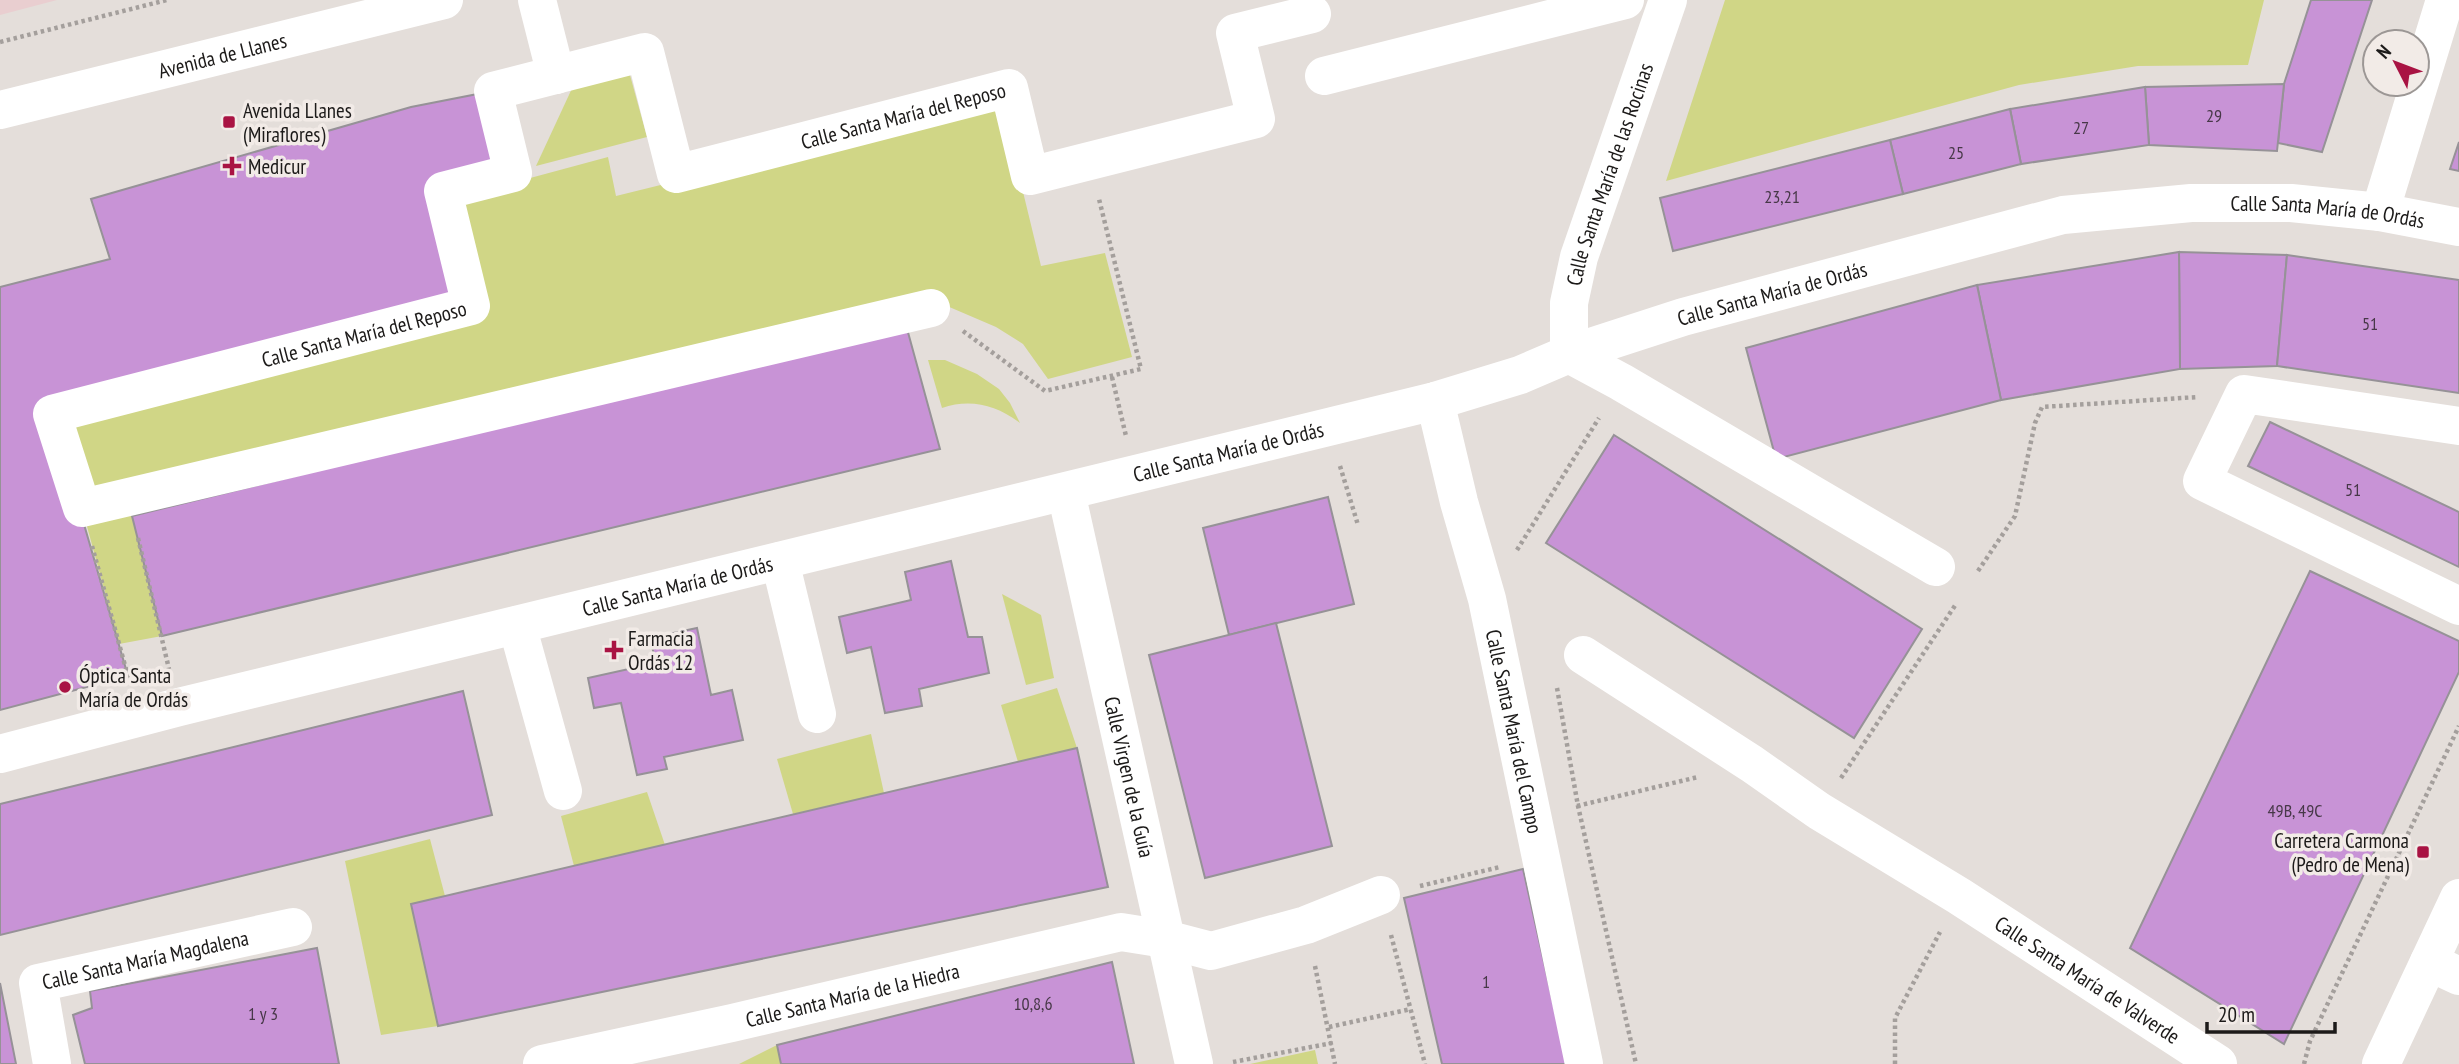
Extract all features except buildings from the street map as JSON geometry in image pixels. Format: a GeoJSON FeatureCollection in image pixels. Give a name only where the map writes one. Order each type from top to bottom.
{"type":"FeatureCollection","features":[{"type":"Feature","properties":{"kind":"street","name":"Avenida de Llanes"},"geometry":{"type":"LineString","coordinates":[[0,110],[444,0]]}},
{"type":"Feature","properties":{"kind":"street"},"geometry":{"type":"LineString","coordinates":[[537,0],[556,75]]}},
{"type":"Feature","properties":{"kind":"street"},"geometry":{"type":"LineString","coordinates":[[1324,76],[1625,0]]}},
{"type":"Feature","properties":{"kind":"street","name":"Calle Santa María de las Rocinas"},"geometry":{"type":"LineString","coordinates":[[1569,354],[1569,303],[1579,257],[1668,0]]}},
{"type":"Feature","properties":{"kind":"street"},"geometry":{"type":"LineString","coordinates":[[2380,212],[2445,0]]}},
{"type":"Feature","properties":{"kind":"street","name":"Calle Santa María del Reposo"},"geometry":{"type":"LineString","coordinates":[[82,508],[52,414],[471,306],[443,191],[513,173],[493,91],[645,52],[676,174],[1009,88],[1030,176],[1256,119],[1235,33],[1312,14]]}},
{"type":"Feature","properties":{"kind":"street","name":"Calle Santa María de Ordás"},"geometry":{"type":"LineString","coordinates":[[0,754],[179,707],[1435,401],[1520,375],[1569,354],[1684,317],[2063,215],[2191,203],[2291,203],[2380,212],[2459,227]]}},
{"type":"Feature","properties":{"kind":"street"},"geometry":{"type":"LineString","coordinates":[[82,508],[931,308]]}},
{"type":"Feature","properties":{"kind":"street"},"geometry":{"type":"LineString","coordinates":[[1569,354],[1936,567]]}},
{"type":"Feature","properties":{"kind":"street"},"geometry":{"type":"LineString","coordinates":[[2459,426],[2245,394],[2202,481],[2459,606]]}},
{"type":"Feature","properties":{"kind":"street","name":"Calle Santa María del Campo"},"geometry":{"type":"LineString","coordinates":[[1435,401],[1459,502],[1487,599],[1584,1064]]}},
{"type":"Feature","properties":{"kind":"street","name":"Calle Virgen de la Guía"},"geometry":{"type":"LineString","coordinates":[[1066,492],[1194,1064]]}},
{"type":"Feature","properties":{"kind":"street"},"geometry":{"type":"LineString","coordinates":[[780,561],[817,714]]}},
{"type":"Feature","properties":{"kind":"street"},"geometry":{"type":"LineString","coordinates":[[517,625],[563,791]]}},
{"type":"Feature","properties":{"kind":"street"},"geometry":{"type":"LineString","coordinates":[[1583,655],[1752,764]]}},
{"type":"Feature","properties":{"kind":"street","name":"Calle Santa María de Valverde"},"geometry":{"type":"LineString","coordinates":[[1752,764],[1819,811],[1959,895],[2218,1064]]}},
{"type":"Feature","properties":{"kind":"street"},"geometry":{"type":"LineString","coordinates":[[1165,939],[1211,951],[1306,925],[1381,895]]}},
{"type":"Feature","properties":{"kind":"street"},"geometry":{"type":"LineString","coordinates":[[2381,1064],[2444,969],[2459,898]]}},
{"type":"Feature","properties":{"kind":"street","name":"Calle Santa María Magdalena"},"geometry":{"type":"LineString","coordinates":[[52,1064],[38,983],[293,927]]}},
{"type":"Feature","properties":{"kind":"street","name":"Calle Santa María de la Hiedra"},"geometry":{"type":"LineString","coordinates":[[542,1064],[732,1023],[1121,932],[1165,939]]}},
{"type":"Feature","properties":{"kind":"path"},"geometry":{"type":"LineString","coordinates":[[0,42],[167,0]]}},
{"type":"Feature","properties":{"kind":"path"},"geometry":{"type":"LineString","coordinates":[[931,308],[1045,391],[1142,369],[1090,161]]}},
{"type":"Feature","properties":{"kind":"path"},"geometry":{"type":"LineString","coordinates":[[1112,376],[1136,474]]}},
{"type":"Feature","properties":{"kind":"path"},"geometry":{"type":"LineString","coordinates":[[1487,599],[1621,382]]}},
{"type":"Feature","properties":{"kind":"path"},"geometry":{"type":"LineString","coordinates":[[1977,573],[2014,516],[2035,423],[2042,407],[2245,394]]}},
{"type":"Feature","properties":{"kind":"path"},"geometry":{"type":"LineString","coordinates":[[1328,427],[1358,525]]}},
{"type":"Feature","properties":{"kind":"path"},"geometry":{"type":"LineString","coordinates":[[128,496],[179,707]]}},
{"type":"Feature","properties":{"kind":"path"},"geometry":{"type":"LineString","coordinates":[[82,508],[139,717]]}},
{"type":"Feature","properties":{"kind":"path"},"geometry":{"type":"LineString","coordinates":[[1819,811],[1962,595]]}},
{"type":"Feature","properties":{"kind":"path"},"geometry":{"type":"LineString","coordinates":[[1557,687],[1578,806],[1636,1064]]}},
{"type":"Feature","properties":{"kind":"path"},"geometry":{"type":"LineString","coordinates":[[2305,1064],[2310,1041],[2459,726]]}},
{"type":"Feature","properties":{"kind":"path"},"geometry":{"type":"LineString","coordinates":[[1532,818],[1752,764]]}},
{"type":"Feature","properties":{"kind":"path"},"geometry":{"type":"LineString","coordinates":[[1425,1064],[1381,895],[1542,858]]}},
{"type":"Feature","properties":{"kind":"path"},"geometry":{"type":"LineString","coordinates":[[1895,1064],[1895,1018],[1959,895]]}},
{"type":"Feature","properties":{"kind":"path"},"geometry":{"type":"LineString","coordinates":[[1306,925],[1335,1064]]}},
{"type":"Feature","properties":{"kind":"path"},"geometry":{"type":"LineString","coordinates":[[1328,1027],[1411,1009]]}},
{"type":"Feature","properties":{"kind":"path"},"geometry":{"type":"LineString","coordinates":[[1221,1064],[1332,1043]]}},
{"type":"Feature","properties":{"kind":"shaded area"},"geometry":{"type":"Polygon","coordinates":[[[0,0],[57,0],[0,15],[0,0]]]}},
{"type":"Feature","properties":{"kind":"green space"},"geometry":{"type":"Polygon","coordinates":[[[1725,0],[2264,0],[2248,65],[2138,66],[2019,85],[1666,181],[1725,0]]]}},
{"type":"Feature","properties":{"kind":"green space"},"geometry":{"type":"Polygon","coordinates":[[[625,57],[647,137],[536,166],[581,69],[625,57]]]}},
{"type":"Feature","properties":{"kind":"green space"},"geometry":{"type":"Polygon","coordinates":[[[1001,101],[1041,266],[1105,253],[1132,357],[1048,379],[1023,344],[996,327],[933,300],[89,499],[64,421],[452,199],[608,157],[616,196],[1001,101]]]}},
{"type":"Feature","properties":{"kind":"green space"},"geometry":{"type":"Polygon","coordinates":[[[928,360],[945,360],[977,374],[999,389],[1020,423],[983,405],[963,404],[942,408],[928,360]]]}},
{"type":"Feature","properties":{"kind":"green space"},"geometry":{"type":"Polygon","coordinates":[[[128,496],[162,636],[119,644],[82,508],[128,496]]]}},
{"type":"Feature","properties":{"kind":"green space"},"geometry":{"type":"Polygon","coordinates":[[[1002,594],[1041,615],[1054,678],[1026,685],[1002,594]]]}},
{"type":"Feature","properties":{"kind":"green space"},"geometry":{"type":"Polygon","coordinates":[[[1057,688],[1077,748],[1018,762],[1001,705],[1057,688]]]}},
{"type":"Feature","properties":{"kind":"green space"},"geometry":{"type":"Polygon","coordinates":[[[871,734],[884,793],[793,814],[777,759],[871,734]]]}},
{"type":"Feature","properties":{"kind":"green space"},"geometry":{"type":"Polygon","coordinates":[[[647,792],[665,845],[574,866],[561,816],[647,792]]]}},
{"type":"Feature","properties":{"kind":"green space"},"geometry":{"type":"Polygon","coordinates":[[[430,839],[445,896],[411,905],[438,1026],[381,1035],[345,861],[430,839]]]}},
{"type":"Feature","properties":{"kind":"green space"},"geometry":{"type":"Polygon","coordinates":[[[777,1045],[781,1064],[739,1064],[777,1045]]]}},
{"type":"Feature","properties":{"kind":"green space"},"geometry":{"type":"Polygon","coordinates":[[[1315,1050],[1318,1064],[1250,1064],[1315,1050]]]}},
{"type":"Feature","properties":{"kind":"place","name":"Avenida Llanes (Miraflores)"},"geometry":{"type":"Point","coordinates":[229,122]}},
{"type":"Feature","properties":{"kind":"place","name":"Medicur"},"geometry":{"type":"Point","coordinates":[232,166]}},
{"type":"Feature","properties":{"kind":"place","name":"Farmacia Ordás 12"},"geometry":{"type":"Point","coordinates":[614,650]}},
{"type":"Feature","properties":{"kind":"place","name":"Óptica Santa María de Ordás"},"geometry":{"type":"Point","coordinates":[65,687]}},
{"type":"Feature","properties":{"kind":"place","name":"Carretera Carmona (Pedro de Mena)"},"geometry":{"type":"Point","coordinates":[2423,852]}}]}
